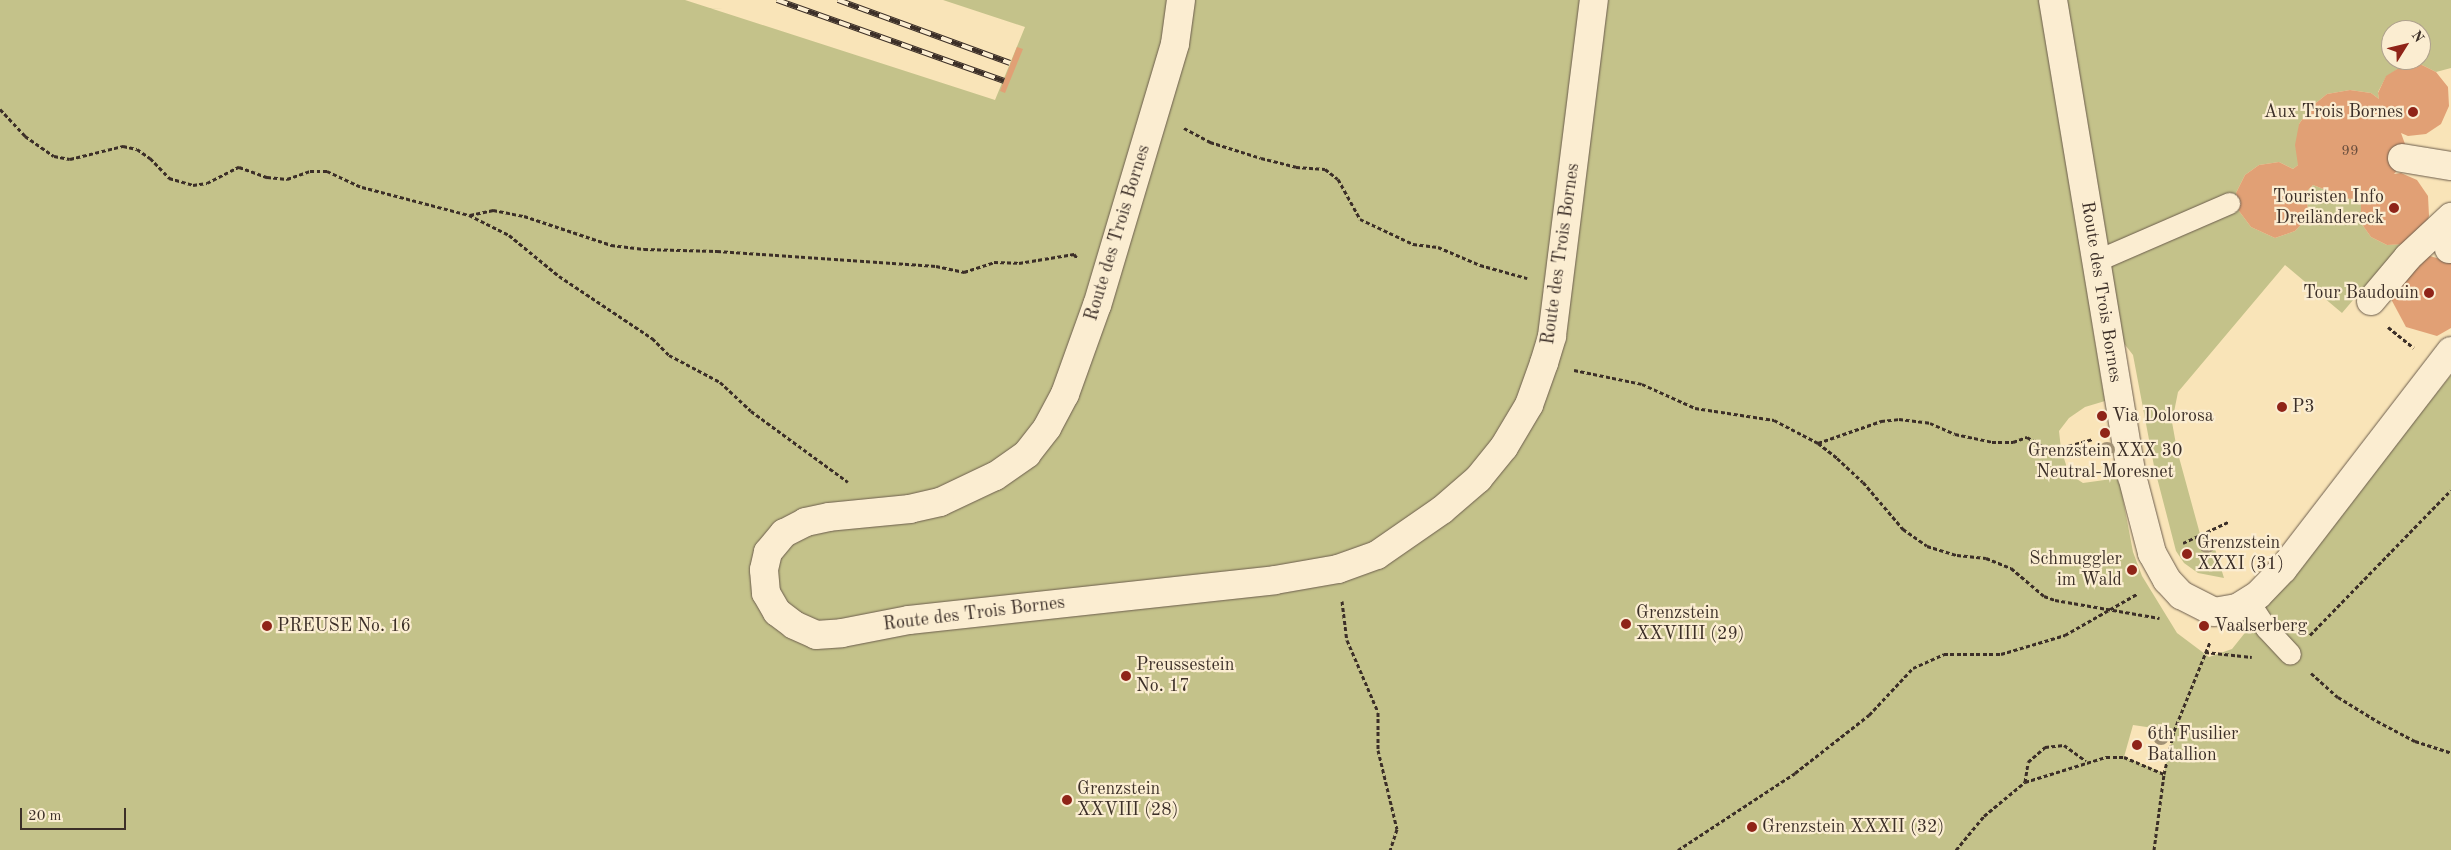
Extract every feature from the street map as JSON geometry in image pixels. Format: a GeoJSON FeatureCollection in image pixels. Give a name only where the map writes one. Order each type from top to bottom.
{"type":"FeatureCollection","features":[{"type":"Feature","properties":{"kind":"street","name":"Route des Trois Bornes"},"geometry":{"type":"LineString","coordinates":[[1181,0],[1175,44],[1097,305],[1065,394],[1047,428],[1027,454],[995,476],[940,502],[910,509],[830,517],[806,522],[784,533],[768,552],[764,570],[766,593],[777,612],[794,625],[816,635],[842,633],[908,620],[1275,580],[1338,569],[1377,555],[1404,538],[1478,479],[1504,447],[1529,405],[1544,363],[1552,336],[1594,0]]}},
{"type":"Feature","properties":{"kind":"street","name":"Route des Trois Bornes"},"geometry":{"type":"LineString","coordinates":[[2053,0],[2098,260],[2122,431],[2152,553],[2167,580],[2181,595],[2214,612],[2237,607]]}},
{"type":"Feature","properties":{"kind":"street"},"geometry":{"type":"LineString","coordinates":[[2402,158],[2451,166]]}},
{"type":"Feature","properties":{"kind":"street"},"geometry":{"type":"LineString","coordinates":[[2371,301],[2408,257],[2450,233]]}},
{"type":"Feature","properties":{"kind":"street"},"geometry":{"type":"LineString","coordinates":[[2237,607],[2282,569],[2444,359]]}},
{"type":"Feature","properties":{"kind":"lane"},"geometry":{"type":"LineString","coordinates":[[2098,260],[2229,203]]}},
{"type":"Feature","properties":{"kind":"lane"},"geometry":{"type":"LineString","coordinates":[[2237,607],[2266,628],[2290,654]]}},
{"type":"Feature","properties":{"kind":"path"},"geometry":{"type":"LineString","coordinates":[[0,109],[26,136],[54,156],[70,159],[123,146],[137,150],[150,158],[174,181],[192,185],[207,183],[239,167],[267,177],[287,179],[310,171],[327,171],[362,187],[469,216],[509,235],[559,276],[652,338],[669,355],[720,382],[734,398],[826,464]]}},
{"type":"Feature","properties":{"kind":"path"},"geometry":{"type":"LineString","coordinates":[[1155,112],[1210,142],[1296,167],[1325,169],[1338,179],[1360,219],[1388,234],[1413,244],[1438,247],[1558,290]]}},
{"type":"Feature","properties":{"kind":"path"},"geometry":{"type":"LineString","coordinates":[[469,216],[493,210],[524,216],[611,245],[644,249],[717,251],[936,266],[964,272],[994,262],[1019,263],[1074,254],[1079,260],[1078,265]]}},
{"type":"Feature","properties":{"kind":"path"},"geometry":{"type":"LineString","coordinates":[[2387,326],[2444,359]]}},
{"type":"Feature","properties":{"kind":"path"},"geometry":{"type":"LineString","coordinates":[[1544,363],[1642,384],[1695,408],[1774,420],[1818,443],[1863,482],[1903,529],[1927,546],[1986,558],[2011,568],[2044,596],[2107,609],[2086,625],[2047,641],[2001,654],[1944,654],[1912,668],[1869,715],[1796,773],[1678,850]]}},
{"type":"Feature","properties":{"kind":"path"},"geometry":{"type":"LineString","coordinates":[[1818,443],[1880,421],[1899,419],[1930,423],[1955,434],[1992,442],[2013,442],[2027,437],[2050,451],[2061,449]]}},
{"type":"Feature","properties":{"kind":"path"},"geometry":{"type":"LineString","coordinates":[[2205,652],[2242,657],[2290,654],[2398,548],[2451,490]]}},
{"type":"Feature","properties":{"kind":"path"},"geometry":{"type":"LineString","coordinates":[[2152,553],[2178,546],[2228,522]]}},
{"type":"Feature","properties":{"kind":"path"},"geometry":{"type":"LineString","coordinates":[[1338,569],[1347,640],[1378,712],[1378,750],[1397,829],[1390,850]]}},
{"type":"Feature","properties":{"kind":"path"},"geometry":{"type":"LineString","coordinates":[[2154,850],[2164,774],[2174,731],[2205,652],[2237,607]]}},
{"type":"Feature","properties":{"kind":"path"},"geometry":{"type":"LineString","coordinates":[[2290,654],[2338,697],[2415,741],[2451,754]]}},
{"type":"Feature","properties":{"kind":"path"},"geometry":{"type":"LineString","coordinates":[[2025,782],[2028,762],[2045,747],[2064,745],[2086,762]]}},
{"type":"Feature","properties":{"kind":"path"},"geometry":{"type":"LineString","coordinates":[[1956,850],[1984,816],[2025,782],[2086,762],[2124,757],[2164,774]]}},
{"type":"Feature","properties":{"kind":"shaded area"},"geometry":{"type":"Polygon","coordinates":[[[0,0],[685,0],[995,100],[1025,27],[943,0],[2451,0],[2451,68],[2436,72],[2431,70],[2431,20],[2381,20],[2381,70],[2396,70],[2386,77],[2378,92],[2379,99],[2371,93],[2350,90],[2327,94],[2311,107],[2299,124],[2298,165],[2293,169],[2279,162],[2259,165],[2245,175],[2236,193],[2239,211],[2251,227],[2275,238],[2295,231],[2307,218],[2308,190],[2313,185],[2350,199],[2361,197],[2361,223],[2371,237],[2387,245],[2401,244],[2342,313],[2285,265],[2178,392],[2172,422],[2177,450],[2200,534],[2212,539],[2224,578],[2198,573],[2184,563],[2176,551],[2154,466],[2133,355],[2119,337],[2092,323],[2105,401],[2085,407],[2069,418],[2059,431],[2061,449],[2069,474],[2083,483],[2119,478],[2133,552],[2142,576],[2177,633],[2209,657],[2232,649],[2451,375],[2451,850],[0,850],[0,0]],[[2133,725],[2124,757],[2164,773],[2174,731],[2133,725]]]}},
{"type":"Feature","properties":{"kind":"building"},"geometry":{"type":"Polygon","coordinates":[[[1017,47],[1023,49],[1005,93],[1000,91],[1017,47]]]}},
{"type":"Feature","properties":{"kind":"building"},"geometry":{"type":"Polygon","coordinates":[[[2396,70],[2431,70],[2436,72],[2448,87],[2449,106],[2441,124],[2426,134],[2408,136],[2401,133],[2405,144],[2401,166],[2394,174],[2401,173],[2417,180],[2428,196],[2429,216],[2423,234],[2407,244],[2387,245],[2371,237],[2361,223],[2361,197],[2350,199],[2313,185],[2308,190],[2307,218],[2295,231],[2275,238],[2251,227],[2239,211],[2236,193],[2245,175],[2259,165],[2279,162],[2293,169],[2298,165],[2295,145],[2299,124],[2311,107],[2327,94],[2350,90],[2371,93],[2379,99],[2378,93],[2386,76],[2396,70]]]}},
{"type":"Feature","properties":{"kind":"building"},"geometry":{"type":"Polygon","coordinates":[[[2426,255],[2451,262],[2451,328],[2437,336],[2406,327],[2391,299],[2399,269],[2426,255]]]}},
{"type":"Feature","properties":{"kind":"railway"},"geometry":{"type":"LineString","coordinates":[[777,0],[1004,81]]}},
{"type":"Feature","properties":{"kind":"railway"},"geometry":{"type":"LineString","coordinates":[[838,0],[1010,63]]}},
{"type":"Feature","properties":{"kind":"place","name":"Aux Trois Bornes"},"geometry":{"type":"Point","coordinates":[2413,112]}},
{"type":"Feature","properties":{"kind":"place","name":"Touristen Info Dreiländereck"},"geometry":{"type":"Point","coordinates":[2394,208]}},
{"type":"Feature","properties":{"kind":"place","name":"Tour Baudouin"},"geometry":{"type":"Point","coordinates":[2429,293]}},
{"type":"Feature","properties":{"kind":"place","name":"P3"},"geometry":{"type":"Point","coordinates":[2282,407]}},
{"type":"Feature","properties":{"kind":"place","name":"Via Dolorosa"},"geometry":{"type":"Point","coordinates":[2102,416]}},
{"type":"Feature","properties":{"kind":"place","name":"Grenzstein XXX 30 Neutral-Moresnet"},"geometry":{"type":"Point","coordinates":[2105,433]}},
{"type":"Feature","properties":{"kind":"place","name":"Grenzstein XXXI (31)"},"geometry":{"type":"Point","coordinates":[2187,554]}},
{"type":"Feature","properties":{"kind":"place","name":"Schmuggler im Wald"},"geometry":{"type":"Point","coordinates":[2132,570]}},
{"type":"Feature","properties":{"kind":"place","name":"Grenzstein XXVIIII (29)"},"geometry":{"type":"Point","coordinates":[1626,624]}},
{"type":"Feature","properties":{"kind":"place","name":"PREUSE No. 16"},"geometry":{"type":"Point","coordinates":[267,626]}},
{"type":"Feature","properties":{"kind":"place","name":"Vaalserberg"},"geometry":{"type":"Point","coordinates":[2204,626]}},
{"type":"Feature","properties":{"kind":"place","name":"Preussestein No. 17"},"geometry":{"type":"Point","coordinates":[1126,676]}},
{"type":"Feature","properties":{"kind":"place","name":"6th Fusilier Batallion"},"geometry":{"type":"Point","coordinates":[2137,745]}},
{"type":"Feature","properties":{"kind":"place","name":"Grenzstein XXVIII (28)"},"geometry":{"type":"Point","coordinates":[1067,800]}},
{"type":"Feature","properties":{"kind":"place","name":"Grenzstein XXXII (32)"},"geometry":{"type":"Point","coordinates":[1752,827]}}]}
